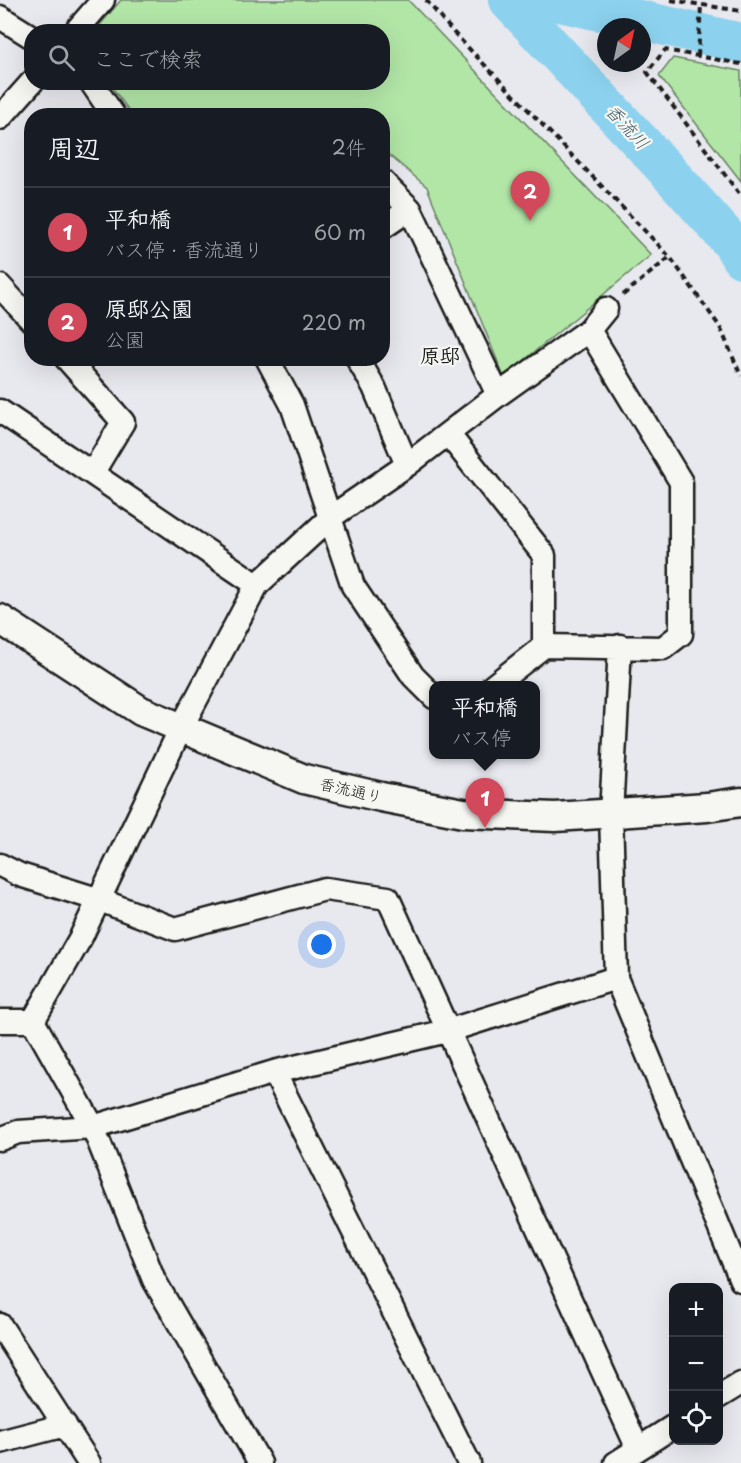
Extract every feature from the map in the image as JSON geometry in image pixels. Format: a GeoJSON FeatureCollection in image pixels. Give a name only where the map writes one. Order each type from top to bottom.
{"type":"FeatureCollection","features":[{"type":"Feature","properties":{"kind":"street"},"geometry":{"type":"LineString","coordinates":[[82,24],[103,0]]}},
{"type":"Feature","properties":{"kind":"street"},"geometry":{"type":"LineString","coordinates":[[0,17],[24,32]]}},
{"type":"Feature","properties":{"kind":"street"},"geometry":{"type":"LineString","coordinates":[[0,118],[25,90]]}},
{"type":"Feature","properties":{"kind":"street"},"geometry":{"type":"LineString","coordinates":[[96,90],[109,108]]}},
{"type":"Feature","properties":{"kind":"street"},"geometry":{"type":"LineString","coordinates":[[390,189],[410,209],[498,395]]}},
{"type":"Feature","properties":{"kind":"street"},"geometry":{"type":"LineString","coordinates":[[390,223],[410,209]]}},
{"type":"Feature","properties":{"kind":"street"},"geometry":{"type":"LineString","coordinates":[[0,286],[24,312]]}},
{"type":"Feature","properties":{"kind":"street"},"geometry":{"type":"LineString","coordinates":[[33,1021],[81,937],[181,728],[257,585],[332,517],[449,435],[498,395],[589,330],[606,309]]}},
{"type":"Feature","properties":{"kind":"street"},"geometry":{"type":"LineString","coordinates":[[499,681],[544,646],[620,645],[663,648],[681,634],[681,482],[589,330]]}},
{"type":"Feature","properties":{"kind":"street"},"geometry":{"type":"LineString","coordinates":[[73,366],[123,422],[93,472]]}},
{"type":"Feature","properties":{"kind":"street"},"geometry":{"type":"LineString","coordinates":[[271,366],[292,405],[332,517],[353,586],[413,676],[429,692]]}},
{"type":"Feature","properties":{"kind":"street"},"geometry":{"type":"LineString","coordinates":[[362,366],[374,387],[407,465]]}},
{"type":"Feature","properties":{"kind":"street"},"geometry":{"type":"LineString","coordinates":[[0,411],[257,585]]}},
{"type":"Feature","properties":{"kind":"street"},"geometry":{"type":"LineString","coordinates":[[449,435],[544,555],[544,646]]}},
{"type":"Feature","properties":{"kind":"street","name":"香流通り"},"geometry":{"type":"LineString","coordinates":[[0,619],[141,711],[304,779],[463,813],[555,818],[707,807],[741,802]]}},
{"type":"Feature","properties":{"kind":"street"},"geometry":{"type":"LineString","coordinates":[[620,645],[611,814],[616,978],[741,1280]]}},
{"type":"Feature","properties":{"kind":"street"},"geometry":{"type":"LineString","coordinates":[[0,865],[20,875],[100,900],[175,929],[325,889],[388,898],[638,1449]]}},
{"type":"Feature","properties":{"kind":"street"},"geometry":{"type":"LineString","coordinates":[[0,1139],[18,1132],[93,1127],[274,1072],[447,1031],[616,978]]}},
{"type":"Feature","properties":{"kind":"street"},"geometry":{"type":"LineString","coordinates":[[0,1021],[33,1021]]}},
{"type":"Feature","properties":{"kind":"street"},"geometry":{"type":"LineString","coordinates":[[33,1021],[93,1127],[154,1280],[260,1463]]}},
{"type":"Feature","properties":{"kind":"street"},"geometry":{"type":"LineString","coordinates":[[274,1072],[469,1463]]}},
{"type":"Feature","properties":{"kind":"street"},"geometry":{"type":"LineString","coordinates":[[0,1325],[89,1463]]}},
{"type":"Feature","properties":{"kind":"street"},"geometry":{"type":"LineString","coordinates":[[723,1394],[741,1383]]}},
{"type":"Feature","properties":{"kind":"street"},"geometry":{"type":"LineString","coordinates":[[0,1442],[64,1425]]}},
{"type":"Feature","properties":{"kind":"street"},"geometry":{"type":"LineString","coordinates":[[616,1463],[669,1429]]}},
{"type":"Feature","properties":{"kind":"path"},"geometry":{"type":"LineString","coordinates":[[426,0],[454,33],[670,257],[720,327],[741,376]]}},
{"type":"Feature","properties":{"kind":"path"},"geometry":{"type":"LineString","coordinates":[[671,0],[741,11]]}},
{"type":"Feature","properties":{"kind":"path"},"geometry":{"type":"LineString","coordinates":[[698,56],[701,5]]}},
{"type":"Feature","properties":{"kind":"path"},"geometry":{"type":"LineString","coordinates":[[741,64],[665,50],[647,72],[741,196]]}},
{"type":"Feature","properties":{"kind":"path"},"geometry":{"type":"LineString","coordinates":[[606,309],[670,257]]}},
{"type":"Feature","properties":{"kind":"green space"},"geometry":{"type":"Polygon","coordinates":[[[121,0],[408,0],[651,255],[504,377],[427,187],[390,156],[390,108],[127,108],[114,90],[390,90],[390,24],[101,24],[121,0]]]}},
{"type":"Feature","properties":{"kind":"green space"},"geometry":{"type":"Polygon","coordinates":[[[673,58],[741,71],[741,181],[659,76],[673,58]]]}},
{"type":"Feature","properties":{"kind":"waterway","name":"香流川"},"geometry":{"type":"LineString","coordinates":[[508,0],[664,167],[732,243],[741,258]]}},
{"type":"Feature","properties":{"kind":"waterway"},"geometry":{"type":"LineString","coordinates":[[551,0],[741,43]]}},
{"type":"Feature","properties":{"kind":"place","name":"原邸公園"},"geometry":{"type":"Point","coordinates":[530,221]}},
{"type":"Feature","properties":{"kind":"place","name":"平和橋"},"geometry":{"type":"Point","coordinates":[485,828]}},
{"type":"Feature","properties":{"kind":"district","name":"原邸"},"geometry":{"type":"Point","coordinates":[440,356]}}]}
